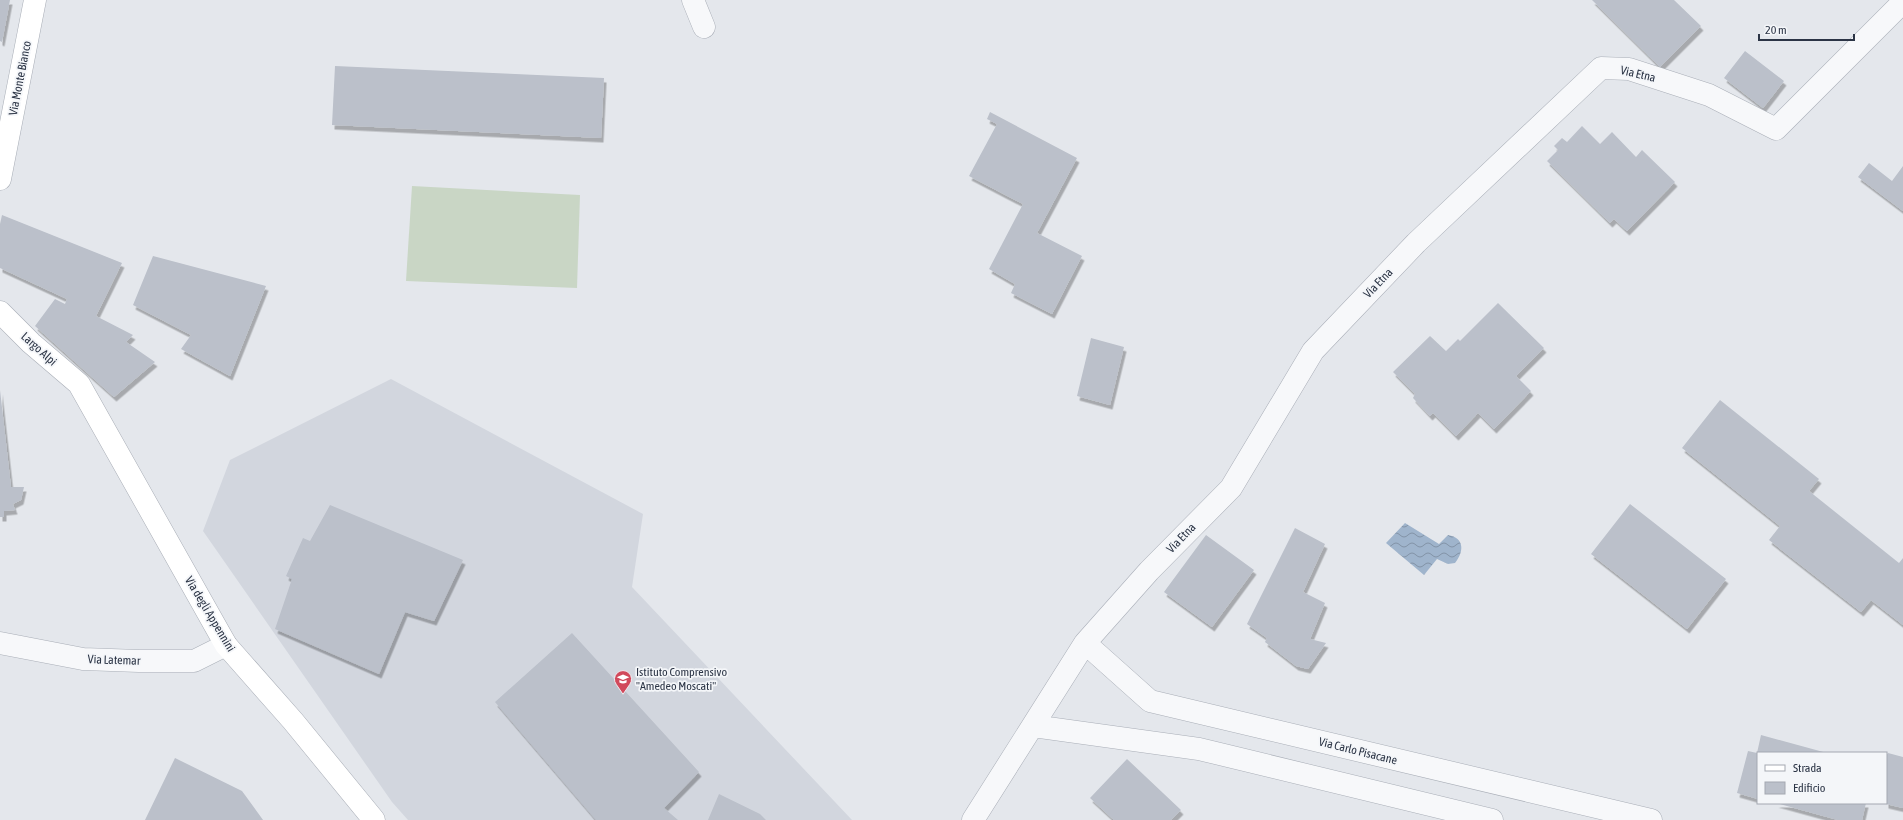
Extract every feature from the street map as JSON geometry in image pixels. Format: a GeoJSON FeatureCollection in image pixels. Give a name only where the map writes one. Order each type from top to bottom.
{"type":"FeatureCollection","features":[{"type":"Feature","properties":{"kind":"street","name":"Via Monte Bianco"},"geometry":{"type":"LineString","coordinates":[[0,179],[36,0]]}},
{"type":"Feature","properties":{"kind":"street"},"geometry":{"type":"LineString","coordinates":[[694,0],[704,27]]}},
{"type":"Feature","properties":{"kind":"street","name":"Via Etna"},"geometry":{"type":"LineString","coordinates":[[973,820],[1085,643],[1150,571],[1231,488],[1313,351],[1416,243],[1601,68],[1629,69],[1709,94],[1776,129],[1903,2]]}},
{"type":"Feature","properties":{"kind":"street","name":"Largo Alpi"},"geometry":{"type":"LineString","coordinates":[[0,312],[31,343],[80,384]]}},
{"type":"Feature","properties":{"kind":"street","name":"Via degli Appennini"},"geometry":{"type":"LineString","coordinates":[[80,384],[226,645],[293,721],[374,820]]}},
{"type":"Feature","properties":{"kind":"street","name":"Via Latemar"},"geometry":{"type":"LineString","coordinates":[[0,643],[83,659],[139,661],[194,661],[226,645]]}},
{"type":"Feature","properties":{"kind":"street","name":"Via Carlo Pisacane"},"geometry":{"type":"LineString","coordinates":[[1085,643],[1150,701],[1651,820]]}},
{"type":"Feature","properties":{"kind":"street"},"geometry":{"type":"LineString","coordinates":[[1033,726],[1200,749],[1492,820]]}},
{"type":"Feature","properties":{"kind":"shaded area"},"geometry":{"type":"Polygon","coordinates":[[[391,379],[643,514],[632,587],[852,820],[408,820],[392,802],[203,531],[230,460],[391,379]]]}},
{"type":"Feature","properties":{"kind":"green space"},"geometry":{"type":"Polygon","coordinates":[[[412,186],[580,195],[577,288],[406,281],[412,186]]]}},
{"type":"Feature","properties":{"kind":"water"},"geometry":{"type":"Polygon","coordinates":[[[1405,523],[1439,544],[1448,535],[1458,539],[1461,550],[1458,559],[1455,563],[1448,564],[1437,559],[1424,575],[1386,543],[1405,523]]]}},
{"type":"Feature","properties":{"kind":"building"},"geometry":{"type":"Polygon","coordinates":[[[0,0],[10,0],[2,42],[0,41],[0,0]]]}},
{"type":"Feature","properties":{"kind":"building"},"geometry":{"type":"Polygon","coordinates":[[[1592,0],[1674,0],[1701,26],[1660,67],[1592,0]]]}},
{"type":"Feature","properties":{"kind":"building"},"geometry":{"type":"Polygon","coordinates":[[[1745,51],[1784,81],[1763,108],[1724,78],[1745,51]]]}},
{"type":"Feature","properties":{"kind":"building"},"geometry":{"type":"Polygon","coordinates":[[[335,66],[604,78],[601,138],[332,125],[335,66]]]}},
{"type":"Feature","properties":{"kind":"building"},"geometry":{"type":"Polygon","coordinates":[[[990,112],[1077,158],[1037,233],[1082,256],[1052,314],[1011,293],[1015,284],[989,269],[1023,204],[969,176],[997,124],[987,119],[990,112]]]}},
{"type":"Feature","properties":{"kind":"building"},"geometry":{"type":"Polygon","coordinates":[[[1582,126],[1600,144],[1612,132],[1636,157],[1642,150],[1675,182],[1627,231],[1614,219],[1610,223],[1547,161],[1558,150],[1554,146],[1562,138],[1567,142],[1582,126]]]}},
{"type":"Feature","properties":{"kind":"building"},"geometry":{"type":"Polygon","coordinates":[[[1869,163],[1892,181],[1903,166],[1903,211],[1858,177],[1869,163]]]}},
{"type":"Feature","properties":{"kind":"building"},"geometry":{"type":"Polygon","coordinates":[[[2,215],[122,263],[96,316],[133,335],[126,342],[155,362],[114,397],[35,326],[55,299],[65,304],[67,299],[0,268],[0,224],[2,215]]]}},
{"type":"Feature","properties":{"kind":"building"},"geometry":{"type":"Polygon","coordinates":[[[153,256],[266,286],[230,376],[181,349],[191,335],[133,305],[153,256]]]}},
{"type":"Feature","properties":{"kind":"building"},"geometry":{"type":"Polygon","coordinates":[[[1498,303],[1544,348],[1516,376],[1531,391],[1494,429],[1478,413],[1456,436],[1433,413],[1430,416],[1413,398],[1415,394],[1393,372],[1430,336],[1446,351],[1458,339],[1460,341],[1498,303]]]}},
{"type":"Feature","properties":{"kind":"building"},"geometry":{"type":"Polygon","coordinates":[[[1091,338],[1124,347],[1110,405],[1077,396],[1091,338]]]}},
{"type":"Feature","properties":{"kind":"building"},"geometry":{"type":"Polygon","coordinates":[[[0,390],[11,487],[24,487],[21,500],[13,504],[15,510],[4,511],[4,517],[0,517],[0,390]]]}},
{"type":"Feature","properties":{"kind":"building"},"geometry":{"type":"Polygon","coordinates":[[[1720,400],[1819,479],[1809,491],[1899,563],[1903,558],[1903,625],[1871,600],[1861,612],[1769,540],[1780,526],[1682,448],[1720,400]]]}},
{"type":"Feature","properties":{"kind":"building"},"geometry":{"type":"Polygon","coordinates":[[[1630,504],[1726,579],[1687,629],[1591,554],[1630,504]]]}},
{"type":"Feature","properties":{"kind":"building"},"geometry":{"type":"Polygon","coordinates":[[[330,505],[463,560],[434,621],[405,612],[379,674],[275,629],[292,579],[286,576],[303,538],[310,541],[330,505]]]}},
{"type":"Feature","properties":{"kind":"building"},"geometry":{"type":"Polygon","coordinates":[[[1295,528],[1325,544],[1303,592],[1325,603],[1310,639],[1326,643],[1308,669],[1296,666],[1265,642],[1267,638],[1247,624],[1295,528]]]}},
{"type":"Feature","properties":{"kind":"building"},"geometry":{"type":"Polygon","coordinates":[[[1206,535],[1254,570],[1212,627],[1164,592],[1206,535]]]}},
{"type":"Feature","properties":{"kind":"building"},"geometry":{"type":"Polygon","coordinates":[[[572,633],[699,772],[664,808],[678,820],[596,820],[495,702],[572,633]]]}},
{"type":"Feature","properties":{"kind":"building"},"geometry":{"type":"Polygon","coordinates":[[[1761,735],[1823,752],[1757,752],[1761,735]]]}},
{"type":"Feature","properties":{"kind":"building"},"geometry":{"type":"Polygon","coordinates":[[[1748,751],[1757,753],[1757,799],[1737,793],[1748,751]]]}},
{"type":"Feature","properties":{"kind":"building"},"geometry":{"type":"Polygon","coordinates":[[[1888,753],[1903,757],[1903,808],[1886,804],[1888,753]]]}},
{"type":"Feature","properties":{"kind":"building"},"geometry":{"type":"Polygon","coordinates":[[[175,758],[242,791],[263,820],[145,820],[175,758]]]}},
{"type":"Feature","properties":{"kind":"building"},"geometry":{"type":"Polygon","coordinates":[[[1127,759],[1181,810],[1171,820],[1114,820],[1090,798],[1127,759]]]}},
{"type":"Feature","properties":{"kind":"building"},"geometry":{"type":"Polygon","coordinates":[[[719,794],[760,814],[766,820],[708,820],[719,794]]]}},
{"type":"Feature","properties":{"kind":"building"},"geometry":{"type":"Polygon","coordinates":[[[1780,804],[1866,804],[1862,820],[1838,820],[1780,804]]]}},
{"type":"Feature","properties":{"kind":"place","name":"Istituto Comprensivo \"Amedeo Moscati\""},"geometry":{"type":"Point","coordinates":[623,694]}}]}
